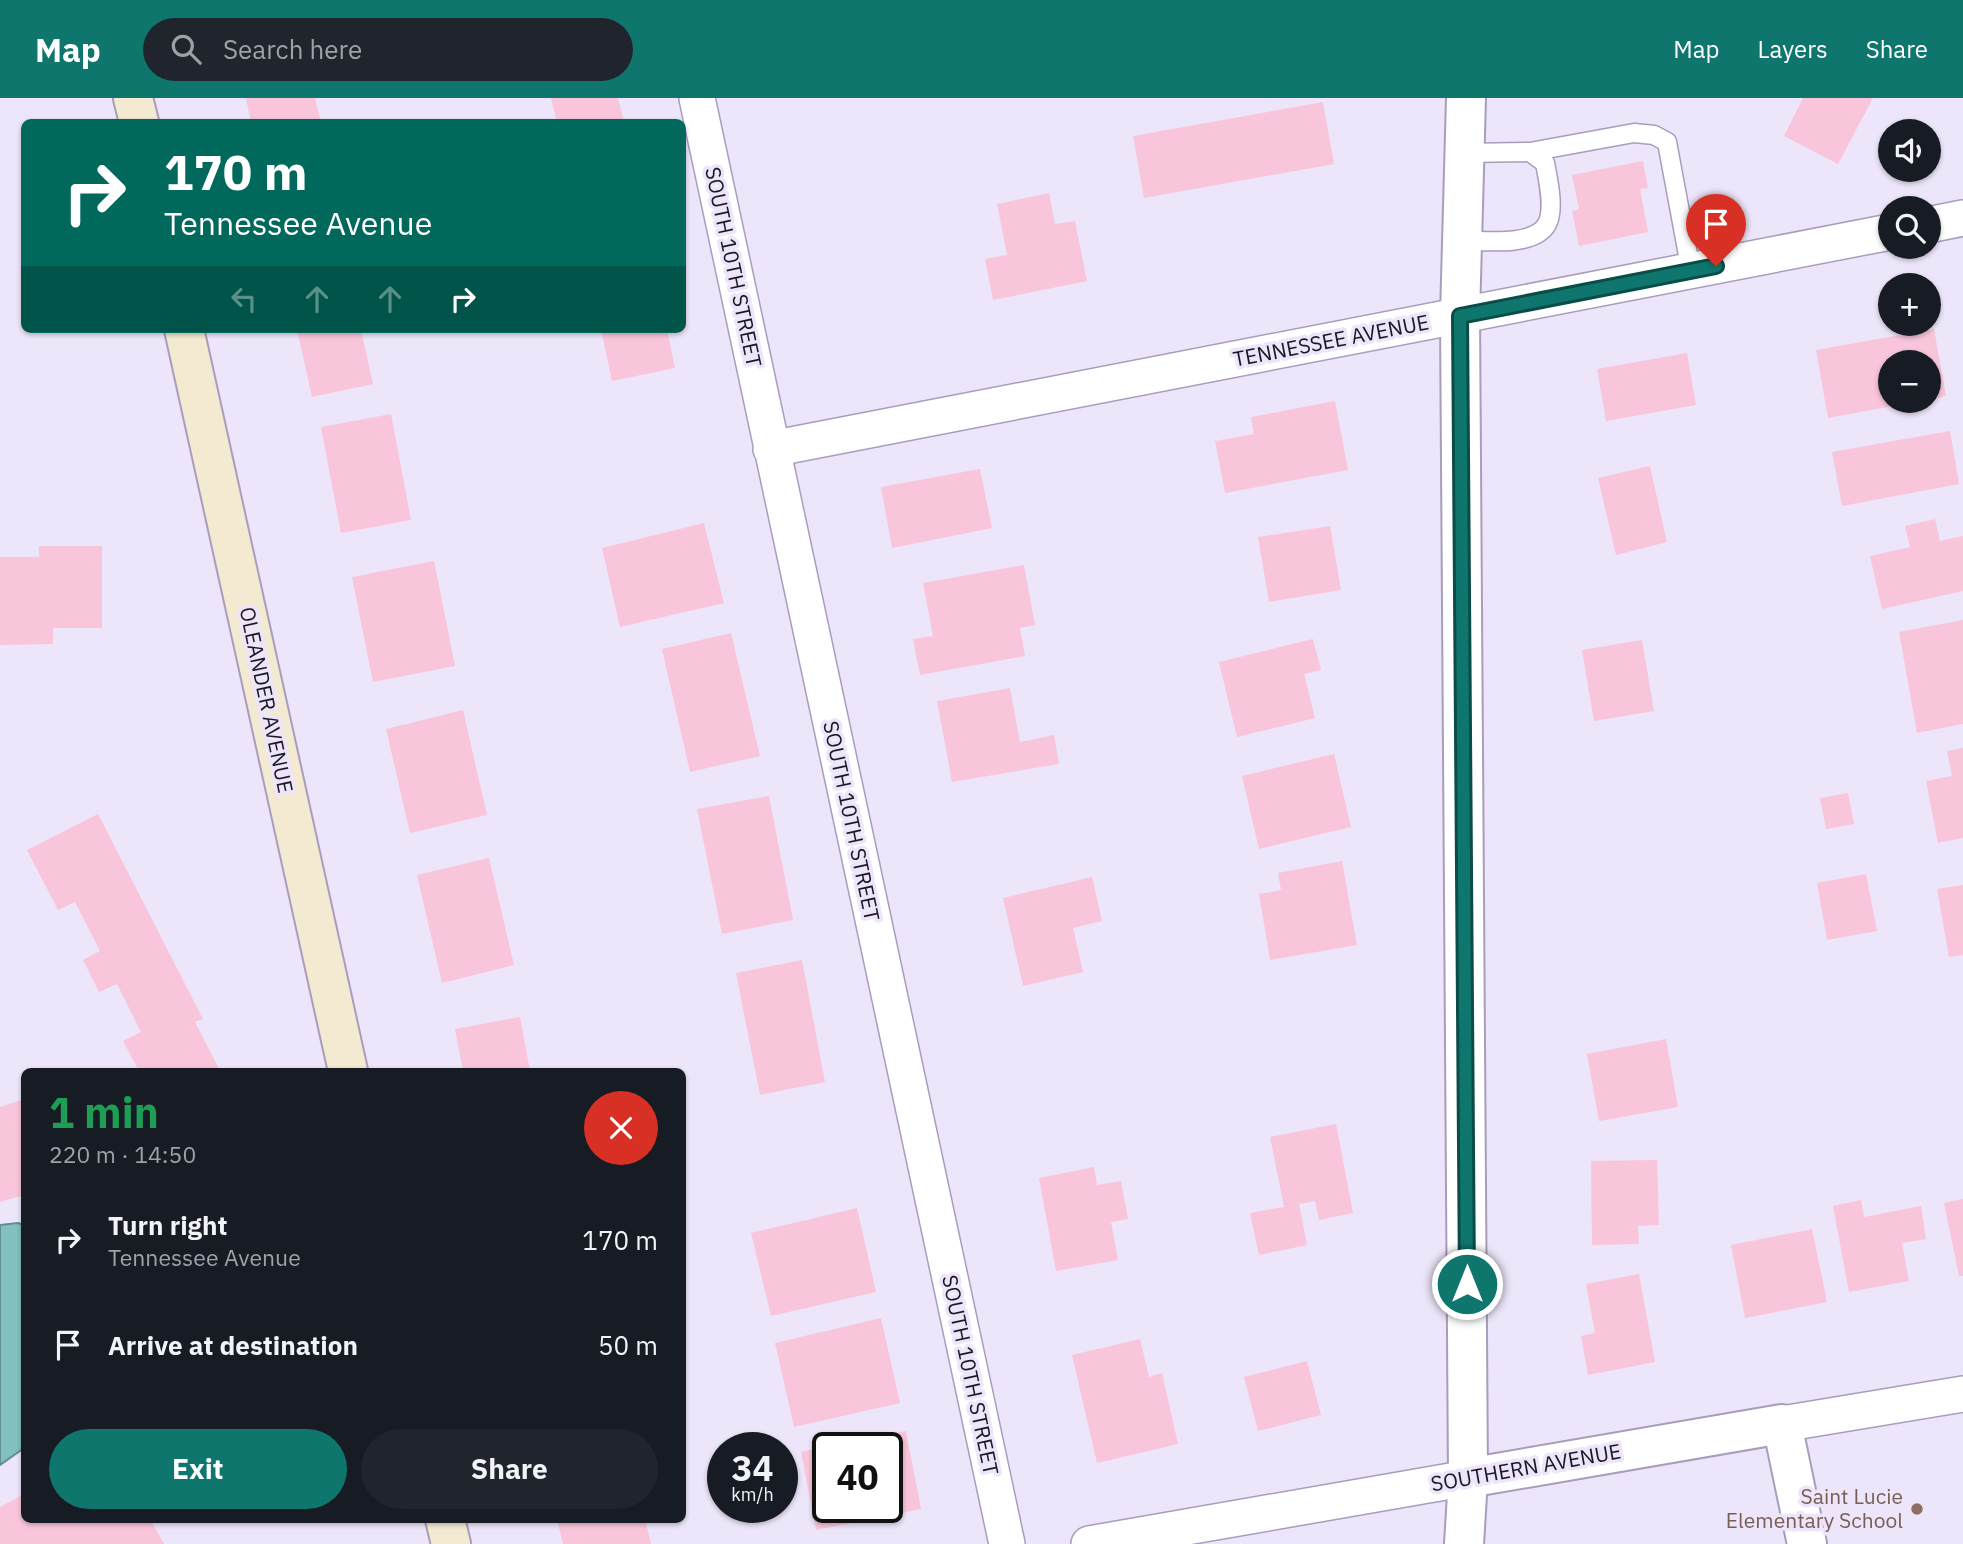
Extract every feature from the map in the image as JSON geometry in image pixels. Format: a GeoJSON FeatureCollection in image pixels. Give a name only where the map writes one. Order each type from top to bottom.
{"type":"FeatureCollection","features":[{"type":"Feature","properties":{"kind":"main road"},"geometry":{"type":"LineString","coordinates":[[133,98],[138,119]]}},
{"type":"Feature","properties":{"kind":"main road","name":"OLEANDER AVENUE"},"geometry":{"type":"LineString","coordinates":[[185,333],[347,1068]]}},
{"type":"Feature","properties":{"kind":"main road"},"geometry":{"type":"LineString","coordinates":[[446,1523],[451,1544]]}},
{"type":"Feature","properties":{"kind":"street","name":"SOUTH 10TH STREET"},"geometry":{"type":"LineString","coordinates":[[697,98],[1007,1544]]}},
{"type":"Feature","properties":{"kind":"street"},"geometry":{"type":"LineString","coordinates":[[1464,1544],[1468,1478],[1460,316],[1466,98]]}},
{"type":"Feature","properties":{"kind":"street"},"geometry":{"type":"LineString","coordinates":[[1941,222],[1963,218]]}},
{"type":"Feature","properties":{"kind":"street","name":"TENNESSEE AVENUE"},"geometry":{"type":"LineString","coordinates":[[771,449],[1878,234]]}},
{"type":"Feature","properties":{"kind":"street","name":"SOUTHERN AVENUE"},"geometry":{"type":"LineString","coordinates":[[1089,1544],[1963,1394]]}},
{"type":"Feature","properties":{"kind":"street"},"geometry":{"type":"LineString","coordinates":[[1782,1424],[1807,1544]]}},
{"type":"Feature","properties":{"kind":"lane"},"geometry":{"type":"LineString","coordinates":[[1465,153],[1530,152],[1634,133],[1654,135],[1667,142],[1690,271]]}},
{"type":"Feature","properties":{"kind":"lane"},"geometry":{"type":"LineString","coordinates":[[1462,240],[1510,242],[1531,237],[1546,225],[1550,210],[1545,163],[1530,152]]}},
{"type":"Feature","properties":{"kind":"shaded area"},"geometry":{"type":"Polygon","coordinates":[[[21,1224],[21,1450],[0,1465],[0,1225],[21,1224]]]}},
{"type":"Feature","properties":{"kind":"building"},"geometry":{"type":"Polygon","coordinates":[[[246,98],[315,98],[320,119],[250,119],[246,98]]]}},
{"type":"Feature","properties":{"kind":"building"},"geometry":{"type":"Polygon","coordinates":[[[551,98],[618,98],[623,119],[556,119],[551,98]]]}},
{"type":"Feature","properties":{"kind":"building"},"geometry":{"type":"Polygon","coordinates":[[[1803,98],[1873,98],[1838,164],[1784,136],[1803,98]]]}},
{"type":"Feature","properties":{"kind":"building"},"geometry":{"type":"Polygon","coordinates":[[[1323,102],[1334,164],[1144,198],[1133,136],[1323,102]]]}},
{"type":"Feature","properties":{"kind":"building"},"geometry":{"type":"Polygon","coordinates":[[[1643,161],[1648,188],[1640,189],[1648,232],[1579,246],[1572,211],[1579,209],[1572,175],[1643,161]]]}},
{"type":"Feature","properties":{"kind":"building"},"geometry":{"type":"Polygon","coordinates":[[[1049,193],[1055,224],[1075,221],[1087,281],[993,300],[985,259],[1007,255],[997,204],[1049,193]]]}},
{"type":"Feature","properties":{"kind":"building"},"geometry":{"type":"Polygon","coordinates":[[[298,333],[362,333],[373,384],[312,397],[298,333]]]}},
{"type":"Feature","properties":{"kind":"building"},"geometry":{"type":"Polygon","coordinates":[[[602,333],[668,333],[675,368],[612,381],[602,333]]]}},
{"type":"Feature","properties":{"kind":"building"},"geometry":{"type":"Polygon","coordinates":[[[1895,336],[1935,336],[1938,350],[1878,350],[1878,409],[1828,418],[1816,350],[1895,336]]]}},
{"type":"Feature","properties":{"kind":"building"},"geometry":{"type":"Polygon","coordinates":[[[1687,353],[1696,405],[1606,421],[1597,369],[1687,353]]]}},
{"type":"Feature","properties":{"kind":"building"},"geometry":{"type":"Polygon","coordinates":[[[1941,368],[1946,396],[1941,397],[1941,368]]]}},
{"type":"Feature","properties":{"kind":"building"},"geometry":{"type":"Polygon","coordinates":[[[1335,401],[1348,470],[1225,493],[1215,441],[1254,434],[1251,417],[1335,401]]]}},
{"type":"Feature","properties":{"kind":"building"},"geometry":{"type":"Polygon","coordinates":[[[391,414],[411,520],[341,533],[321,427],[391,414]]]}},
{"type":"Feature","properties":{"kind":"building"},"geometry":{"type":"Polygon","coordinates":[[[1950,431],[1959,484],[1842,506],[1832,452],[1950,431]]]}},
{"type":"Feature","properties":{"kind":"building"},"geometry":{"type":"Polygon","coordinates":[[[1650,466],[1667,542],[1616,555],[1598,478],[1650,466]]]}},
{"type":"Feature","properties":{"kind":"building"},"geometry":{"type":"Polygon","coordinates":[[[980,469],[992,528],[892,548],[881,487],[980,469]]]}},
{"type":"Feature","properties":{"kind":"building"},"geometry":{"type":"Polygon","coordinates":[[[1935,519],[1940,541],[1963,536],[1963,591],[1882,609],[1870,556],[1910,547],[1905,526],[1935,519]]]}},
{"type":"Feature","properties":{"kind":"building"},"geometry":{"type":"Polygon","coordinates":[[[704,523],[724,603],[620,627],[602,548],[704,523]]]}},
{"type":"Feature","properties":{"kind":"building"},"geometry":{"type":"Polygon","coordinates":[[[1330,526],[1341,590],[1269,602],[1258,537],[1330,526]]]}},
{"type":"Feature","properties":{"kind":"building"},"geometry":{"type":"Polygon","coordinates":[[[39,546],[102,546],[102,628],[53,628],[53,644],[0,645],[0,557],[39,557],[39,546]]]}},
{"type":"Feature","properties":{"kind":"building"},"geometry":{"type":"Polygon","coordinates":[[[434,561],[455,666],[373,682],[352,577],[434,561]]]}},
{"type":"Feature","properties":{"kind":"building"},"geometry":{"type":"Polygon","coordinates":[[[1024,565],[1035,625],[1020,628],[1025,656],[920,675],[913,639],[933,636],[923,583],[1024,565]]]}},
{"type":"Feature","properties":{"kind":"building"},"geometry":{"type":"Polygon","coordinates":[[[1963,620],[1963,724],[1917,733],[1899,632],[1963,620]]]}},
{"type":"Feature","properties":{"kind":"building"},"geometry":{"type":"Polygon","coordinates":[[[731,633],[760,756],[690,772],[662,649],[731,633]]]}},
{"type":"Feature","properties":{"kind":"building"},"geometry":{"type":"Polygon","coordinates":[[[1313,639],[1321,670],[1304,674],[1315,718],[1237,737],[1219,662],[1313,639]]]}},
{"type":"Feature","properties":{"kind":"building"},"geometry":{"type":"Polygon","coordinates":[[[1642,640],[1654,711],[1594,721],[1582,650],[1642,640]]]}},
{"type":"Feature","properties":{"kind":"building"},"geometry":{"type":"Polygon","coordinates":[[[1010,688],[1020,742],[1054,735],[1059,764],[952,782],[937,701],[1010,688]]]}},
{"type":"Feature","properties":{"kind":"building"},"geometry":{"type":"Polygon","coordinates":[[[463,710],[487,815],[410,833],[386,729],[463,710]]]}},
{"type":"Feature","properties":{"kind":"building"},"geometry":{"type":"Polygon","coordinates":[[[1963,748],[1963,838],[1938,843],[1926,781],[1952,776],[1947,751],[1963,748]]]}},
{"type":"Feature","properties":{"kind":"building"},"geometry":{"type":"Polygon","coordinates":[[[1334,754],[1351,827],[1259,849],[1242,776],[1334,754]]]}},
{"type":"Feature","properties":{"kind":"building"},"geometry":{"type":"Polygon","coordinates":[[[1848,793],[1854,824],[1826,829],[1820,798],[1848,793]]]}},
{"type":"Feature","properties":{"kind":"building"},"geometry":{"type":"Polygon","coordinates":[[[769,796],[793,920],[722,934],[697,809],[769,796]]]}},
{"type":"Feature","properties":{"kind":"building"},"geometry":{"type":"Polygon","coordinates":[[[98,814],[203,1019],[195,1022],[218,1068],[137,1068],[123,1041],[141,1032],[117,984],[99,992],[83,960],[100,951],[75,902],[58,910],[27,850],[98,814]]]}},
{"type":"Feature","properties":{"kind":"building"},"geometry":{"type":"Polygon","coordinates":[[[489,858],[514,965],[442,983],[417,875],[489,858]]]}},
{"type":"Feature","properties":{"kind":"building"},"geometry":{"type":"Polygon","coordinates":[[[1342,861],[1357,945],[1270,960],[1259,894],[1281,890],[1278,873],[1342,861]]]}},
{"type":"Feature","properties":{"kind":"building"},"geometry":{"type":"Polygon","coordinates":[[[1866,874],[1877,931],[1827,940],[1817,883],[1866,874]]]}},
{"type":"Feature","properties":{"kind":"building"},"geometry":{"type":"Polygon","coordinates":[[[1092,877],[1102,921],[1073,928],[1083,972],[1023,986],[1003,898],[1092,877]]]}},
{"type":"Feature","properties":{"kind":"building"},"geometry":{"type":"Polygon","coordinates":[[[1963,885],[1963,955],[1949,957],[1937,889],[1963,885]]]}},
{"type":"Feature","properties":{"kind":"building"},"geometry":{"type":"Polygon","coordinates":[[[802,960],[825,1082],[760,1095],[736,973],[802,960]]]}},
{"type":"Feature","properties":{"kind":"building"},"geometry":{"type":"Polygon","coordinates":[[[520,1017],[529,1068],[462,1068],[455,1029],[520,1017]]]}},
{"type":"Feature","properties":{"kind":"building"},"geometry":{"type":"Polygon","coordinates":[[[1666,1039],[1678,1107],[1599,1121],[1587,1054],[1666,1039]]]}},
{"type":"Feature","properties":{"kind":"building"},"geometry":{"type":"Polygon","coordinates":[[[21,1100],[21,1196],[0,1202],[0,1107],[21,1100]]]}},
{"type":"Feature","properties":{"kind":"building"},"geometry":{"type":"Polygon","coordinates":[[[1336,1124],[1353,1213],[1319,1220],[1315,1201],[1299,1204],[1307,1245],[1259,1255],[1250,1213],[1284,1207],[1270,1137],[1336,1124]]]}},
{"type":"Feature","properties":{"kind":"building"},"geometry":{"type":"Polygon","coordinates":[[[1657,1160],[1659,1225],[1638,1226],[1639,1244],[1592,1245],[1591,1161],[1657,1160]]]}},
{"type":"Feature","properties":{"kind":"building"},"geometry":{"type":"Polygon","coordinates":[[[1094,1167],[1097,1185],[1121,1181],[1128,1219],[1111,1222],[1118,1260],[1056,1271],[1039,1178],[1094,1167]]]}},
{"type":"Feature","properties":{"kind":"building"},"geometry":{"type":"Polygon","coordinates":[[[1963,1199],[1963,1276],[1959,1276],[1944,1203],[1963,1199]]]}},
{"type":"Feature","properties":{"kind":"building"},"geometry":{"type":"Polygon","coordinates":[[[1861,1200],[1864,1217],[1921,1206],[1926,1239],[1902,1243],[1909,1281],[1849,1292],[1833,1206],[1861,1200]]]}},
{"type":"Feature","properties":{"kind":"building"},"geometry":{"type":"Polygon","coordinates":[[[857,1208],[876,1292],[771,1316],[751,1233],[857,1208]]]}},
{"type":"Feature","properties":{"kind":"building"},"geometry":{"type":"Polygon","coordinates":[[[1812,1229],[1827,1302],[1745,1318],[1731,1245],[1812,1229]]]}},
{"type":"Feature","properties":{"kind":"building"},"geometry":{"type":"Polygon","coordinates":[[[1639,1274],[1655,1362],[1588,1375],[1581,1336],[1595,1333],[1586,1284],[1639,1274]]]}},
{"type":"Feature","properties":{"kind":"building"},"geometry":{"type":"Polygon","coordinates":[[[881,1318],[900,1403],[794,1427],[775,1343],[881,1318]]]}},
{"type":"Feature","properties":{"kind":"building"},"geometry":{"type":"Polygon","coordinates":[[[1140,1339],[1149,1377],[1162,1373],[1178,1444],[1097,1463],[1072,1355],[1140,1339]]]}},
{"type":"Feature","properties":{"kind":"building"},"geometry":{"type":"Polygon","coordinates":[[[1307,1361],[1321,1415],[1258,1431],[1244,1377],[1307,1361]]]}},
{"type":"Feature","properties":{"kind":"building"},"geometry":{"type":"Polygon","coordinates":[[[906,1431],[921,1509],[903,1513],[903,1432],[906,1431]]]}},
{"type":"Feature","properties":{"kind":"building"},"geometry":{"type":"Polygon","coordinates":[[[812,1450],[812,1509],[801,1452],[812,1450]]]}},
{"type":"Feature","properties":{"kind":"building"},"geometry":{"type":"Polygon","coordinates":[[[21,1496],[21,1523],[152,1523],[164,1544],[0,1544],[0,1507],[21,1496]]]}},
{"type":"Feature","properties":{"kind":"building"},"geometry":{"type":"Polygon","coordinates":[[[558,1523],[646,1523],[651,1544],[563,1544],[558,1523]]]}},
{"type":"Feature","properties":{"kind":"building"},"geometry":{"type":"Polygon","coordinates":[[[815,1523],[851,1523],[816,1530],[815,1523]]]}},
{"type":"Feature","properties":{"kind":"place","name":"Saint Lucie Elementary School"},"geometry":{"type":"Point","coordinates":[1917,1509]}},
{"type":"Feature","properties":{"kind":"route"},"geometry":{"type":"LineString","coordinates":[[1467,1284],[1460,316],[1716,266]]}}]}
